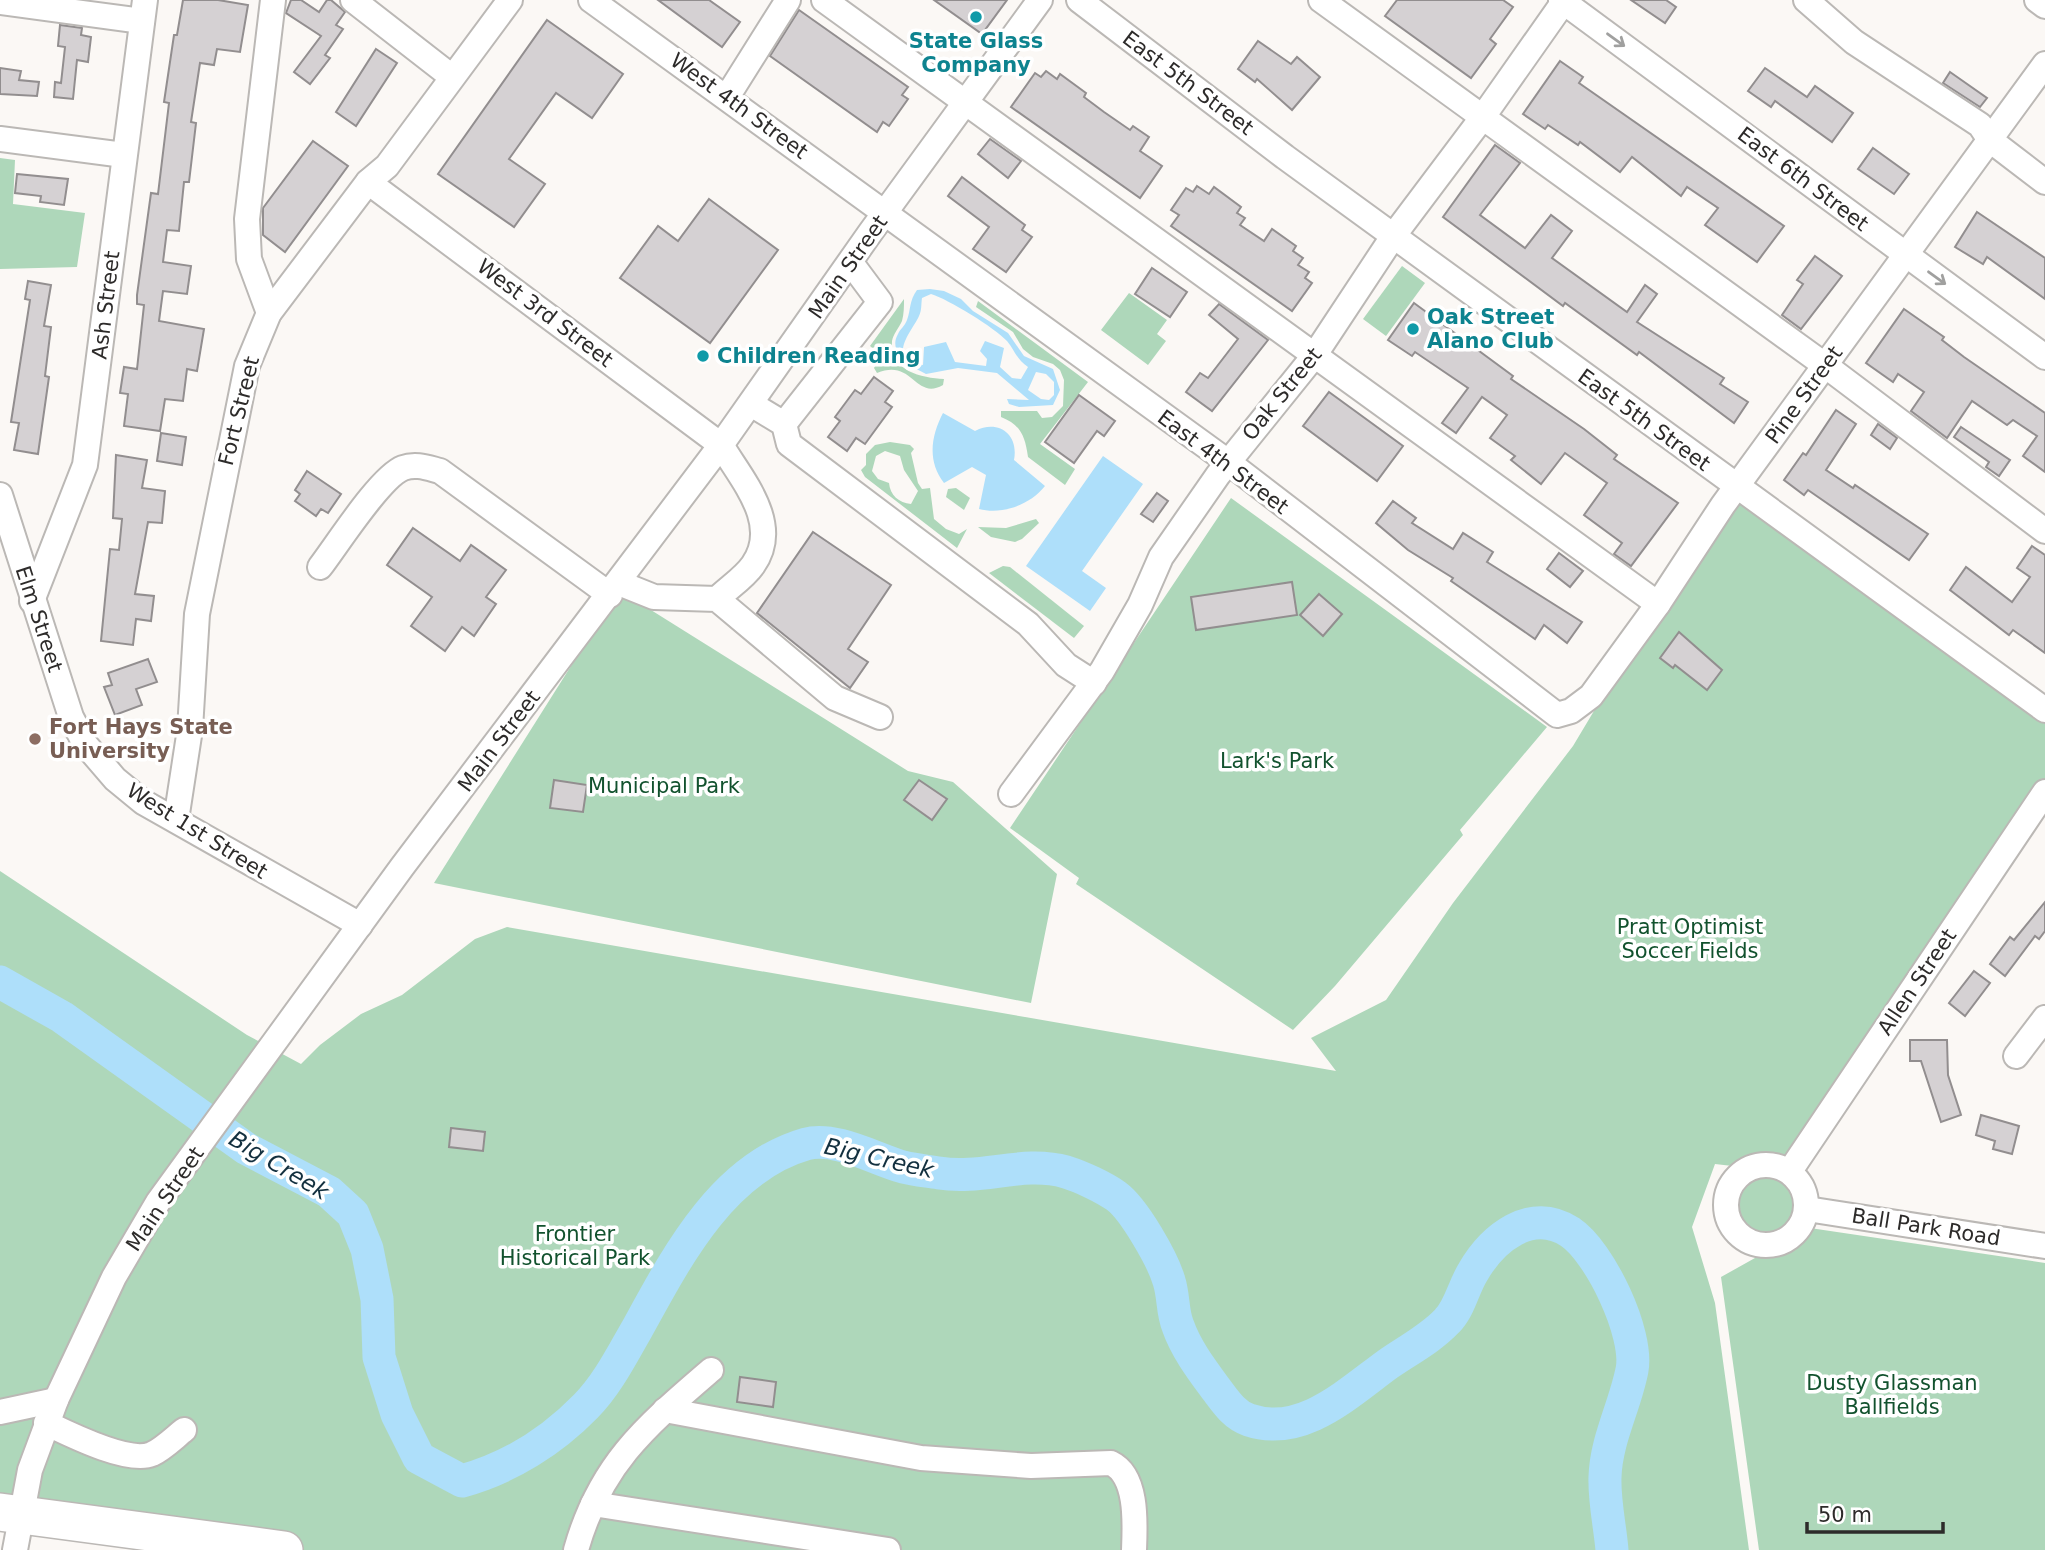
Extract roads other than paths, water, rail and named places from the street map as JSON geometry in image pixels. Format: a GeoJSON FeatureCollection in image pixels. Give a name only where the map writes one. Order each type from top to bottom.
{"type":"FeatureCollection","features":[{"type":"Feature","properties":{"kind":"highway"},"geometry":{"type":"LineString","coordinates":[[10,1513],[284,1550]]}},
{"type":"Feature","properties":{"kind":"street"},"geometry":{"type":"LineString","coordinates":[[269,313],[249,259],[247,219],[273,0]]}},
{"type":"Feature","properties":{"kind":"street"},"geometry":{"type":"LineString","coordinates":[[353,0],[452,77]]}},
{"type":"Feature","properties":{"kind":"street","name":"Fort Street"},"geometry":{"type":"LineString","coordinates":[[176,820],[190,729],[197,614],[247,366],[269,313],[368,181],[387,166],[510,0]]}},
{"type":"Feature","properties":{"kind":"street","name":"West 4th Street"},"geometry":{"type":"LineString","coordinates":[[591,0],[885,214]]}},
{"type":"Feature","properties":{"kind":"street"},"geometry":{"type":"LineString","coordinates":[[727,97],[788,0]]}},
{"type":"Feature","properties":{"kind":"street"},"geometry":{"type":"LineString","coordinates":[[824,0],[1658,604]]}},
{"type":"Feature","properties":{"kind":"street","name":"Main Street"},"geometry":{"type":"LineString","coordinates":[[15,1550],[10,1513],[30,1470],[46,1423],[114,1278],[158,1202],[360,925],[721,445],[1040,0]]}},
{"type":"Feature","properties":{"kind":"street","name":"East 5th Street"},"geometry":{"type":"LineString","coordinates":[[1079,0],[1394,236],[2045,710]]}},
{"type":"Feature","properties":{"kind":"street"},"geometry":{"type":"LineString","coordinates":[[1321,0],[1826,366],[2045,531]]}},
{"type":"Feature","properties":{"kind":"street"},"geometry":{"type":"LineString","coordinates":[[1806,0],[1854,42],[1980,125],[1990,140],[2045,182]]}},
{"type":"Feature","properties":{"kind":"street"},"geometry":{"type":"LineString","coordinates":[[2037,0],[2045,6]]}},
{"type":"Feature","properties":{"kind":"street","name":"Oak Street"},"geometry":{"type":"LineString","coordinates":[[1011,794],[1094,683],[1140,605],[1161,557],[1228,463],[1314,356],[1394,236],[1482,118],[1563,1]]}},
{"type":"Feature","properties":{"kind":"street","name":"East 6th Street"},"geometry":{"type":"LineString","coordinates":[[1563,1],[2045,358]]}},
{"type":"Feature","properties":{"kind":"street"},"geometry":{"type":"LineString","coordinates":[[0,2],[143,10]]}},
{"type":"Feature","properties":{"kind":"street","name":"Ash Street"},"geometry":{"type":"LineString","coordinates":[[32,601],[85,465],[143,10]]}},
{"type":"Feature","properties":{"kind":"street","name":"Pine Street"},"geometry":{"type":"LineString","coordinates":[[1557,715],[1571,711],[1591,696],[1658,604],[1737,486],[2045,64]]}},
{"type":"Feature","properties":{"kind":"street"},"geometry":{"type":"LineString","coordinates":[[0,139],[124,155]]}},
{"type":"Feature","properties":{"kind":"street","name":"West 3rd Street"},"geometry":{"type":"LineString","coordinates":[[368,181],[721,445]]}},
{"type":"Feature","properties":{"kind":"street","name":"East 4th Street"},"geometry":{"type":"LineString","coordinates":[[885,214],[1228,463],[1557,715]]}},
{"type":"Feature","properties":{"kind":"street"},"geometry":{"type":"LineString","coordinates":[[784,424],[880,302],[851,263]]}},
{"type":"Feature","properties":{"kind":"street"},"geometry":{"type":"LineString","coordinates":[[751,404],[784,424],[789,444],[1028,624],[1066,665],[1094,683]]}},
{"type":"Feature","properties":{"kind":"street"},"geometry":{"type":"LineString","coordinates":[[717,599],[753,564],[765,537],[758,506],[721,445]]}},
{"type":"Feature","properties":{"kind":"street"},"geometry":{"type":"LineString","coordinates":[[320,567],[385,482],[403,468],[420,465],[440,471],[615,589],[654,597],[717,599],[835,698],[880,717]]}},
{"type":"Feature","properties":{"kind":"street","name":"Elm Street"},"geometry":{"type":"LineString","coordinates":[[0,495],[66,704]]}},
{"type":"Feature","properties":{"kind":"street","name":"West 1st Street"},"geometry":{"type":"LineString","coordinates":[[66,704],[85,744],[115,779],[143,802],[360,925]]}},
{"type":"Feature","properties":{"kind":"street","name":"Allen Street"},"geometry":{"type":"LineString","coordinates":[[1790,1171],[2045,792]]}},
{"type":"Feature","properties":{"kind":"street"},"geometry":{"type":"LineString","coordinates":[[2015,1056],[2045,1018]]}},
{"type":"Feature","properties":{"kind":"street"},"geometry":{"type":"LineString","coordinates":[[1761,1165],[1790,1171],[1801,1185],[1807,1209],[1796,1233],[1772,1245],[1746,1241],[1728,1221],[1727,1194],[1740,1174],[1761,1165]]}},
{"type":"Feature","properties":{"kind":"street","name":"Ball Park Road"},"geometry":{"type":"LineString","coordinates":[[1807,1209],[2045,1246]]}},
{"type":"Feature","properties":{"kind":"street"},"geometry":{"type":"LineString","coordinates":[[576,1550],[593,1504],[614,1464],[665,1410],[711,1370]]}},
{"type":"Feature","properties":{"kind":"street"},"geometry":{"type":"LineString","coordinates":[[0,1412],[56,1400]]}},
{"type":"Feature","properties":{"kind":"street"},"geometry":{"type":"LineString","coordinates":[[665,1410],[921,1458],[1031,1466],[1111,1463],[1127,1477],[1134,1518],[1133,1550]]}},
{"type":"Feature","properties":{"kind":"street"},"geometry":{"type":"LineString","coordinates":[[46,1423],[90,1442],[137,1456],[154,1453],[184,1430]]}},
{"type":"Feature","properties":{"kind":"street"},"geometry":{"type":"LineString","coordinates":[[593,1504],[888,1550]]}},
{"type":"Feature","properties":{"kind":"water"},"geometry":{"type":"Polygon","coordinates":[[[917,290],[944,291],[961,299],[973,311],[1008,333],[1024,356],[1053,369],[1060,390],[1053,405],[1019,407],[1009,404],[1007,399],[1029,400],[997,373],[958,368],[926,374],[908,363],[898,353],[895,341],[906,322],[917,290]],[[931,294],[922,298],[920,314],[904,344],[905,357],[911,362],[923,365],[924,347],[946,342],[955,362],[986,366],[987,359],[980,351],[985,341],[1004,348],[1000,367],[1012,378],[1021,379],[1028,367],[1007,341],[971,314],[931,294]],[[1036,372],[1028,390],[1041,399],[1049,400],[1054,395],[1054,382],[1046,374],[1036,372]]]}},
{"type":"Feature","properties":{"kind":"water"},"geometry":{"type":"Polygon","coordinates":[[[943,413],[975,431],[992,427],[1005,431],[1013,443],[1014,460],[1045,486],[1032,498],[1015,507],[997,511],[979,509],[986,475],[972,467],[944,483],[935,466],[934,439],[943,413]]]}},
{"type":"Feature","properties":{"kind":"water"},"geometry":{"type":"Polygon","coordinates":[[[1103,456],[1143,484],[1082,571],[1106,588],[1090,611],[1026,566],[1103,456]]]}},
{"type":"Feature","properties":{"kind":"waterway","name":"Big Creek"},"geometry":{"type":"LineString","coordinates":[[0,982],[62,1017],[247,1149],[329,1192],[353,1214],[367,1249],[377,1299],[379,1357],[397,1414],[419,1458],[462,1481],[513,1461],[544,1442],[573,1419],[594,1398],[607,1379],[685,1246],[726,1194],[750,1173],[776,1156],[817,1142],[842,1146],[903,1167],[939,1173],[971,1174],[1050,1169],[1079,1177],[1116,1196],[1131,1212],[1161,1261],[1171,1287],[1178,1326],[1200,1367],[1234,1411],[1249,1420],[1269,1424],[1287,1423],[1323,1410],[1433,1333],[1455,1310],[1481,1260],[1491,1248],[1514,1230],[1541,1223],[1555,1225],[1570,1232],[1582,1242],[1605,1275],[1623,1316],[1633,1355],[1629,1383],[1606,1463],[1605,1495],[1612,1550]]}},
{"type":"Feature","properties":{"kind":"place","name":"State Glass Company"},"geometry":{"type":"Point","coordinates":[976,17]}},
{"type":"Feature","properties":{"kind":"place","name":"Oak Street Alano Club"},"geometry":{"type":"Point","coordinates":[1413,329]}},
{"type":"Feature","properties":{"kind":"place","name":"Children Reading"},"geometry":{"type":"Point","coordinates":[703,356]}},
{"type":"Feature","properties":{"kind":"place","name":"Fort Hays State University"},"geometry":{"type":"Point","coordinates":[35,739]}},
{"type":"Feature","properties":{"kind":"park label","name":"Lark's Park"},"geometry":{"type":"Point","coordinates":[1277,761]}},
{"type":"Feature","properties":{"kind":"park label","name":"Municipal Park"},"geometry":{"type":"Point","coordinates":[664,786]}},
{"type":"Feature","properties":{"kind":"park label","name":"Pratt Optimist Soccer Fields"},"geometry":{"type":"Point","coordinates":[1690,939]}},
{"type":"Feature","properties":{"kind":"park label","name":"Frontier Historical Park"},"geometry":{"type":"Point","coordinates":[575,1246]}},
{"type":"Feature","properties":{"kind":"park label","name":"Dusty Glassman Ballfields"},"geometry":{"type":"Point","coordinates":[1892,1395]}}]}
